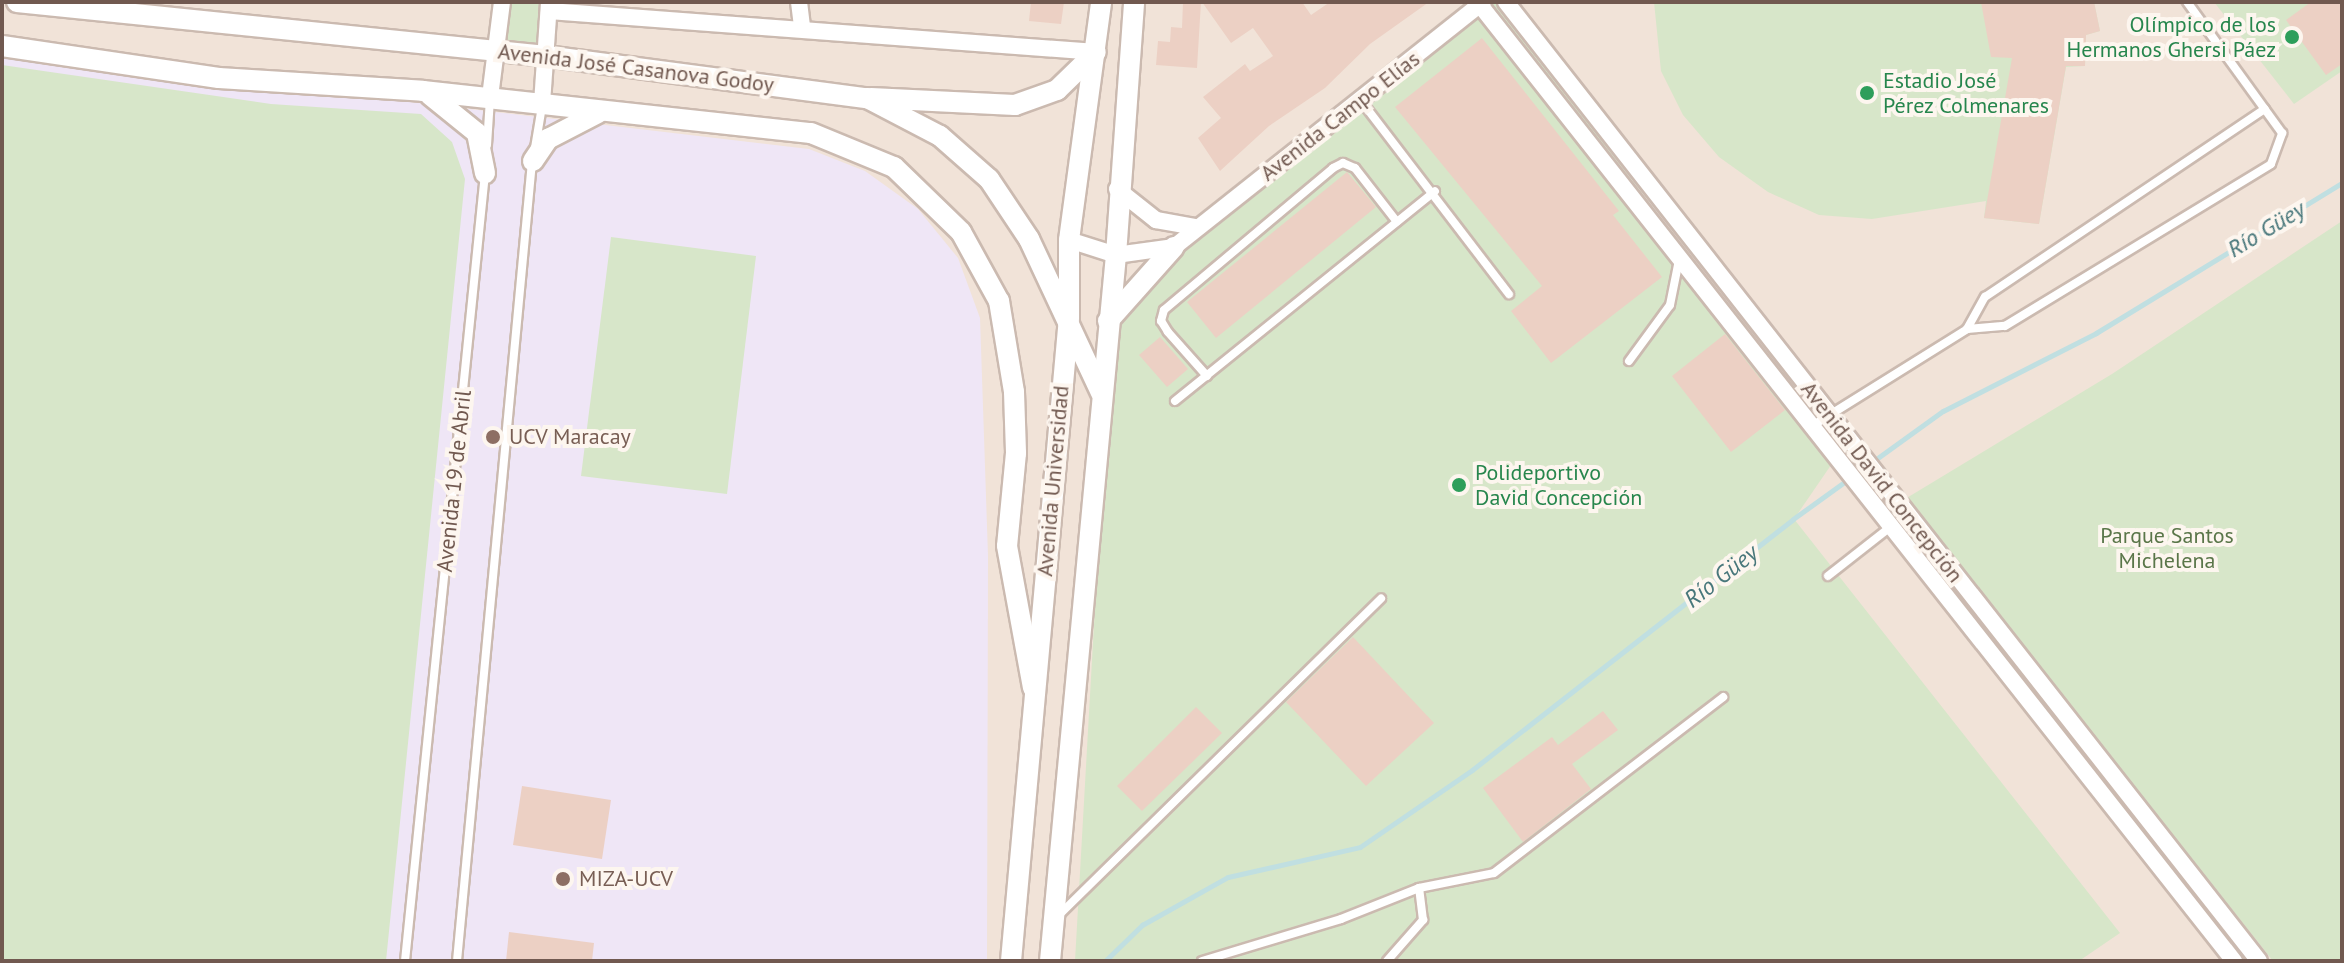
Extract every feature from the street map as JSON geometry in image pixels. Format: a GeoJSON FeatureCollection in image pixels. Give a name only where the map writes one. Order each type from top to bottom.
{"type":"FeatureCollection","features":[{"type":"Feature","properties":{"kind":"street","name":"Avenida José Casanova Godoy"},"geometry":{"type":"LineString","coordinates":[[17,2],[496,50],[867,98],[940,136],[989,179],[1029,239],[1069,318],[1101,393]]}},
{"type":"Feature","properties":{"kind":"street","name":"Avenida 19 de Abril"},"geometry":{"type":"LineString","coordinates":[[490,97],[502,2]]}},
{"type":"Feature","properties":{"kind":"street"},"geometry":{"type":"LineString","coordinates":[[799,2],[802,26]]}},
{"type":"Feature","properties":{"kind":"street","name":"Avenida Universidad"},"geometry":{"type":"LineString","coordinates":[[1011,961],[1033,688],[1069,318],[1069,240],[1101,2]]}},
{"type":"Feature","properties":{"kind":"street","name":"Avenida Universidad"},"geometry":{"type":"LineString","coordinates":[[1050,961],[1116,255],[1117,189],[1134,2]]}},
{"type":"Feature","properties":{"kind":"street","name":"Avenida David Concepción"},"geometry":{"type":"LineString","coordinates":[[1506,2],[2259,961]]}},
{"type":"Feature","properties":{"kind":"street","name":"Avenida David Concepción"},"geometry":{"type":"LineString","coordinates":[[1482,3],[1867,500],[2234,961]]}},
{"type":"Feature","properties":{"kind":"street","name":"Avenida Campo Elías"},"geometry":{"type":"LineString","coordinates":[[1174,247],[1194,227],[1362,102],[1482,3]]}},
{"type":"Feature","properties":{"kind":"street"},"geometry":{"type":"LineString","coordinates":[[542,103],[549,6],[1096,52]]}},
{"type":"Feature","properties":{"kind":"street"},"geometry":{"type":"LineString","coordinates":[[2,46],[219,78],[490,97]]}},
{"type":"Feature","properties":{"kind":"street"},"geometry":{"type":"LineString","coordinates":[[867,98],[1015,105],[1057,90],[1096,52]]}},
{"type":"Feature","properties":{"kind":"street"},"geometry":{"type":"LineString","coordinates":[[423,91],[477,133],[485,173]]}},
{"type":"Feature","properties":{"kind":"street","name":"Avenida José Casanova Godoy"},"geometry":{"type":"LineString","coordinates":[[490,97],[600,112],[811,133],[894,167],[961,232],[999,301],[1007,346],[1016,453],[1007,546],[1033,688]]}},
{"type":"Feature","properties":{"kind":"street"},"geometry":{"type":"LineString","coordinates":[[533,161],[548,139],[600,112]]}},
{"type":"Feature","properties":{"kind":"street"},"geometry":{"type":"LineString","coordinates":[[1117,189],[1156,220],[1194,227]]}},
{"type":"Feature","properties":{"kind":"street"},"geometry":{"type":"LineString","coordinates":[[1069,240],[1116,255],[1174,247]]}},
{"type":"Feature","properties":{"kind":"street"},"geometry":{"type":"LineString","coordinates":[[1108,321],[1174,247]]}},
{"type":"Feature","properties":{"kind":"street"},"geometry":{"type":"LineString","coordinates":[[2166,875],[2181,863]]}},
{"type":"Feature","properties":{"kind":"lane"},"geometry":{"type":"LineString","coordinates":[[1811,427],[1967,329],[2005,326],[2271,164],[2282,133],[2187,2]]}},
{"type":"Feature","properties":{"kind":"lane","name":"Avenida 19 de Abril"},"geometry":{"type":"LineString","coordinates":[[405,961],[485,173],[490,97]]}},
{"type":"Feature","properties":{"kind":"lane"},"geometry":{"type":"LineString","coordinates":[[1362,102],[1435,191],[1509,294]]}},
{"type":"Feature","properties":{"kind":"lane"},"geometry":{"type":"LineString","coordinates":[[457,961],[533,161],[542,103]]}},
{"type":"Feature","properties":{"kind":"lane"},"geometry":{"type":"LineString","coordinates":[[1967,329],[1985,297],[2265,109]]}},
{"type":"Feature","properties":{"kind":"lane"},"geometry":{"type":"LineString","coordinates":[[1207,376],[1168,332],[1161,321],[1164,310],[1333,168],[1343,163],[1355,168],[1397,222]]}},
{"type":"Feature","properties":{"kind":"lane"},"geometry":{"type":"LineString","coordinates":[[1175,401],[1435,191]]}},
{"type":"Feature","properties":{"kind":"lane"},"geometry":{"type":"LineString","coordinates":[[1629,361],[1670,305],[1679,259]]}},
{"type":"Feature","properties":{"kind":"lane"},"geometry":{"type":"LineString","coordinates":[[1828,576],[1889,528]]}},
{"type":"Feature","properties":{"kind":"lane"},"geometry":{"type":"LineString","coordinates":[[1054,919],[1381,599]]}},
{"type":"Feature","properties":{"kind":"lane"},"geometry":{"type":"LineString","coordinates":[[1202,961],[1341,919],[1419,888],[1494,873],[1723,697]]}},
{"type":"Feature","properties":{"kind":"lane"},"geometry":{"type":"LineString","coordinates":[[1387,961],[1423,920],[1419,888]]}},
{"type":"Feature","properties":{"kind":"shaded area"},"geometry":{"type":"Polygon","coordinates":[[[2,2],[2342,2],[2342,961],[2,961],[2,2]]]}},
{"type":"Feature","properties":{"kind":"shaded area","name":"UCV Maracay"},"geometry":{"type":"Polygon","coordinates":[[[2,54],[809,149],[865,171],[918,209],[958,258],[980,318],[988,556],[987,961],[2,961],[2,54]]]}},
{"type":"Feature","properties":{"kind":"green space"},"geometry":{"type":"Polygon","coordinates":[[[508,2],[544,2],[539,48],[504,45],[508,2]]]}},
{"type":"Feature","properties":{"kind":"green space","name":"Polideportivo David Concepción"},"geometry":{"type":"Polygon","coordinates":[[[1491,2],[1496,2],[1840,452],[1794,519],[2120,933],[2079,961],[1075,961],[1112,306],[1491,2]]]}},
{"type":"Feature","properties":{"kind":"green space","name":"Estadio José Pérez Colmenares"},"geometry":{"type":"Polygon","coordinates":[[[1654,2],[2094,2],[2100,31],[2086,35],[2085,66],[2066,67],[2039,224],[1984,218],[1986,201],[1872,219],[1819,215],[1768,192],[1719,157],[1683,115],[1661,71],[1654,2]]]}},
{"type":"Feature","properties":{"kind":"green space","name":"Olímpico de los Hermanos Ghersi Páez"},"geometry":{"type":"Polygon","coordinates":[[[2214,2],[2342,2],[2342,71],[2294,104],[2214,2]]]}},
{"type":"Feature","properties":{"kind":"green space"},"geometry":{"type":"Polygon","coordinates":[[[2,65],[271,104],[421,114],[452,142],[465,179],[386,961],[2,961],[2,65]]]}},
{"type":"Feature","properties":{"kind":"green space","name":"Parque Santos Michelena"},"geometry":{"type":"Polygon","coordinates":[[[2342,221],[2342,961],[2273,961],[1905,499],[2112,374],[2342,221]]]}},
{"type":"Feature","properties":{"kind":"green space"},"geometry":{"type":"Polygon","coordinates":[[[611,237],[756,256],[727,494],[581,476],[611,237]]]}},
{"type":"Feature","properties":{"kind":"building"},"geometry":{"type":"Polygon","coordinates":[[[1031,2],[1064,2],[1061,24],[1029,21],[1031,2]]]}},
{"type":"Feature","properties":{"kind":"building"},"geometry":{"type":"Polygon","coordinates":[[[1183,2],[1201,2],[1197,68],[1156,65],[1158,41],[1170,42],[1171,27],[1182,28],[1183,2]]]}},
{"type":"Feature","properties":{"kind":"building"},"geometry":{"type":"Polygon","coordinates":[[[1202,2],[1302,2],[1311,15],[1330,2],[1429,2],[1370,44],[1325,88],[1269,126],[1220,171],[1198,138],[1221,118],[1203,97],[1245,64],[1250,71],[1273,56],[1253,28],[1231,43],[1202,2]]]}},
{"type":"Feature","properties":{"kind":"building"},"geometry":{"type":"Polygon","coordinates":[[[1981,2],[2094,2],[2100,31],[2086,35],[2085,66],[2066,66],[2039,224],[1984,218],[2012,58],[1991,57],[1981,2]]]}},
{"type":"Feature","properties":{"kind":"building"},"geometry":{"type":"Polygon","coordinates":[[[2311,2],[2342,2],[2342,64],[2326,75],[2286,20],[2311,2]]]}},
{"type":"Feature","properties":{"kind":"building"},"geometry":{"type":"Polygon","coordinates":[[[1482,38],[1619,211],[1613,215],[1662,277],[1551,363],[1511,311],[1542,286],[1395,107],[1482,38]]]}},
{"type":"Feature","properties":{"kind":"building"},"geometry":{"type":"Polygon","coordinates":[[[1347,172],[1376,207],[1216,338],[1187,302],[1347,172]]]}},
{"type":"Feature","properties":{"kind":"building"},"geometry":{"type":"Polygon","coordinates":[[[1725,334],[1785,410],[1731,452],[1672,376],[1725,334]]]}},
{"type":"Feature","properties":{"kind":"building"},"geometry":{"type":"Polygon","coordinates":[[[1160,337],[1188,369],[1167,387],[1139,355],[1160,337]]]}},
{"type":"Feature","properties":{"kind":"building"},"geometry":{"type":"Polygon","coordinates":[[[1353,637],[1434,723],[1366,786],[1286,702],[1353,637]]]}},
{"type":"Feature","properties":{"kind":"building"},"geometry":{"type":"Polygon","coordinates":[[[1196,707],[1222,733],[1142,811],[1117,786],[1196,707]]]}},
{"type":"Feature","properties":{"kind":"building"},"geometry":{"type":"Polygon","coordinates":[[[1603,711],[1618,730],[1572,764],[1591,789],[1523,842],[1483,788],[1552,737],[1558,745],[1603,711]]]}},
{"type":"Feature","properties":{"kind":"building"},"geometry":{"type":"Polygon","coordinates":[[[522,786],[611,800],[602,859],[513,845],[522,786]]]}},
{"type":"Feature","properties":{"kind":"building"},"geometry":{"type":"Polygon","coordinates":[[[509,932],[594,943],[592,961],[506,961],[509,932]]]}},
{"type":"Feature","properties":{"kind":"waterway","name":"Río Güey"},"geometry":{"type":"LineString","coordinates":[[1105,961],[1142,925],[1228,877],[1360,847],[1472,770],[1793,519],[1943,411],[2096,333],[2342,183]]}},
{"type":"Feature","properties":{"kind":"place","name":"Olímpico de los Hermanos Ghersi Páez"},"geometry":{"type":"Point","coordinates":[2292,37]}},
{"type":"Feature","properties":{"kind":"place","name":"Estadio José Pérez Colmenares"},"geometry":{"type":"Point","coordinates":[1867,93]}},
{"type":"Feature","properties":{"kind":"place","name":"UCV Maracay"},"geometry":{"type":"Point","coordinates":[493,437]}},
{"type":"Feature","properties":{"kind":"place","name":"Polideportivo David Concepción"},"geometry":{"type":"Point","coordinates":[1459,485]}},
{"type":"Feature","properties":{"kind":"place","name":"MIZA-UCV"},"geometry":{"type":"Point","coordinates":[563,879]}}]}
